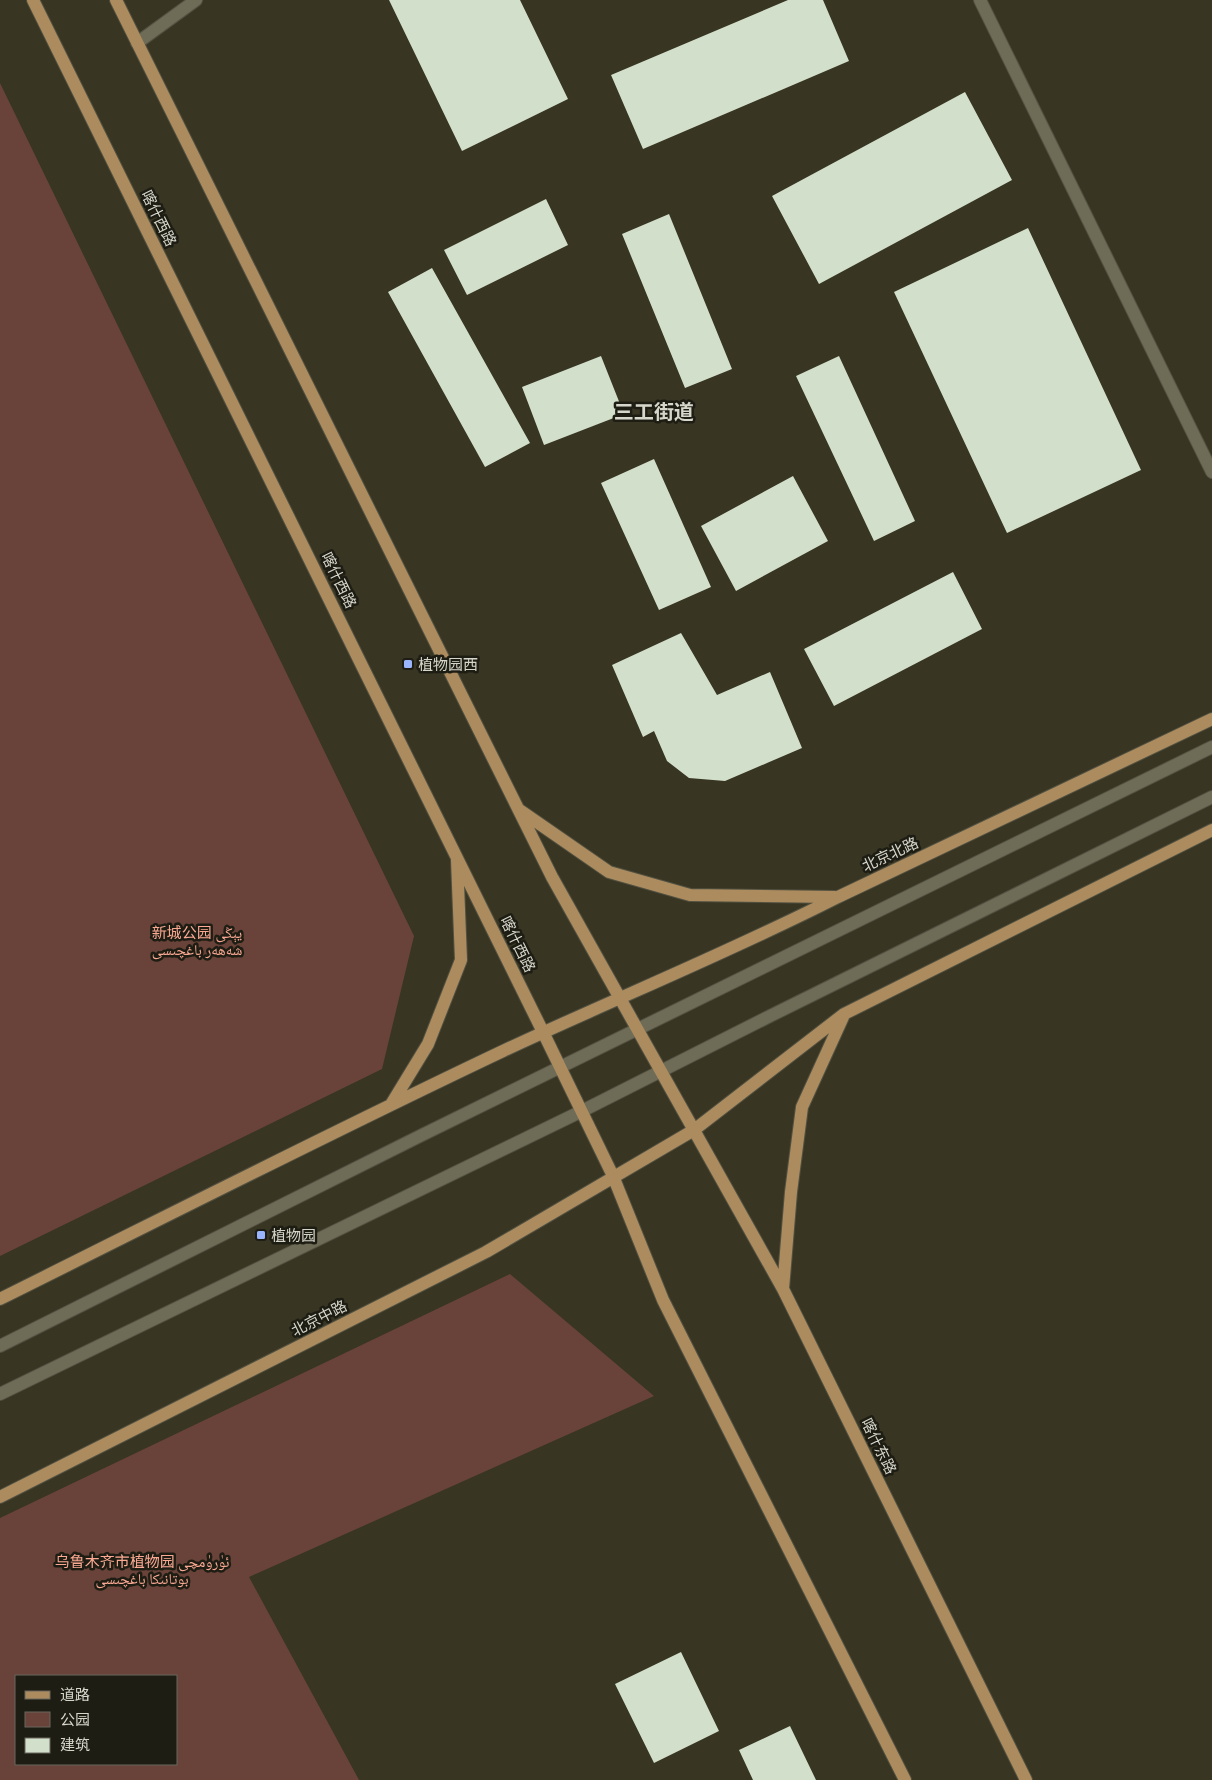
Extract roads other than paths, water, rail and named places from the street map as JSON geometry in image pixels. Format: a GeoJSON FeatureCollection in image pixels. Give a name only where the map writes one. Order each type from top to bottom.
{"type":"FeatureCollection","features":[{"type":"Feature","properties":{"kind":"main road","name":"喀什西路"},"geometry":{"type":"LineString","coordinates":[[33,0],[613,1176]]}},
{"type":"Feature","properties":{"kind":"main road"},"geometry":{"type":"LineString","coordinates":[[116,0],[552,877],[694,1130],[844,1014],[1212,830]]}},
{"type":"Feature","properties":{"kind":"main road","name":"北京北路"},"geometry":{"type":"LineString","coordinates":[[543,1032],[778,927],[1212,719]]}},
{"type":"Feature","properties":{"kind":"main road"},"geometry":{"type":"LineString","coordinates":[[518,808],[609,872],[690,895],[838,897]]}},
{"type":"Feature","properties":{"kind":"main road"},"geometry":{"type":"LineString","coordinates":[[392,1104],[428,1044],[461,960],[456,855]]}},
{"type":"Feature","properties":{"kind":"main road"},"geometry":{"type":"LineString","coordinates":[[783,1289],[791,1192],[802,1108],[844,1014]]}},
{"type":"Feature","properties":{"kind":"main road"},"geometry":{"type":"LineString","coordinates":[[0,1299],[392,1104],[543,1032]]}},
{"type":"Feature","properties":{"kind":"main road","name":"北京中路"},"geometry":{"type":"LineString","coordinates":[[0,1497],[486,1252],[694,1130]]}},
{"type":"Feature","properties":{"kind":"main road","name":"喀什东路"},"geometry":{"type":"LineString","coordinates":[[694,1130],[783,1289],[1026,1780]]}},
{"type":"Feature","properties":{"kind":"main road"},"geometry":{"type":"LineString","coordinates":[[613,1176],[663,1300],[905,1780]]}},
{"type":"Feature","properties":{"kind":"street"},"geometry":{"type":"LineString","coordinates":[[137,43],[196,0]]}},
{"type":"Feature","properties":{"kind":"street"},"geometry":{"type":"LineString","coordinates":[[980,0],[1212,472]]}},
{"type":"Feature","properties":{"kind":"street"},"geometry":{"type":"LineString","coordinates":[[0,1346],[560,1067],[1212,747]]}},
{"type":"Feature","properties":{"kind":"street"},"geometry":{"type":"LineString","coordinates":[[0,1394],[582,1112],[770,1016],[1212,797]]}},
{"type":"Feature","properties":{"kind":"place","name":"植物园西"},"geometry":{"type":"Point","coordinates":[408,664]}},
{"type":"Feature","properties":{"kind":"place","name":"植物园"},"geometry":{"type":"Point","coordinates":[261,1235]}},
{"type":"Feature","properties":{"kind":"district","name":"三工街道"},"geometry":{"type":"Point","coordinates":[654,412]}},
{"type":"Feature","properties":{"kind":"park label","name":"新城公园 يېڭى شەھەر باغچىسى"},"geometry":{"type":"Point","coordinates":[197,940]}},
{"type":"Feature","properties":{"kind":"park label","name":"乌鲁木齐市植物园 ئۈرۈمچى بوتانىكا باغچىسى"},"geometry":{"type":"Point","coordinates":[142,1570]}}]}
